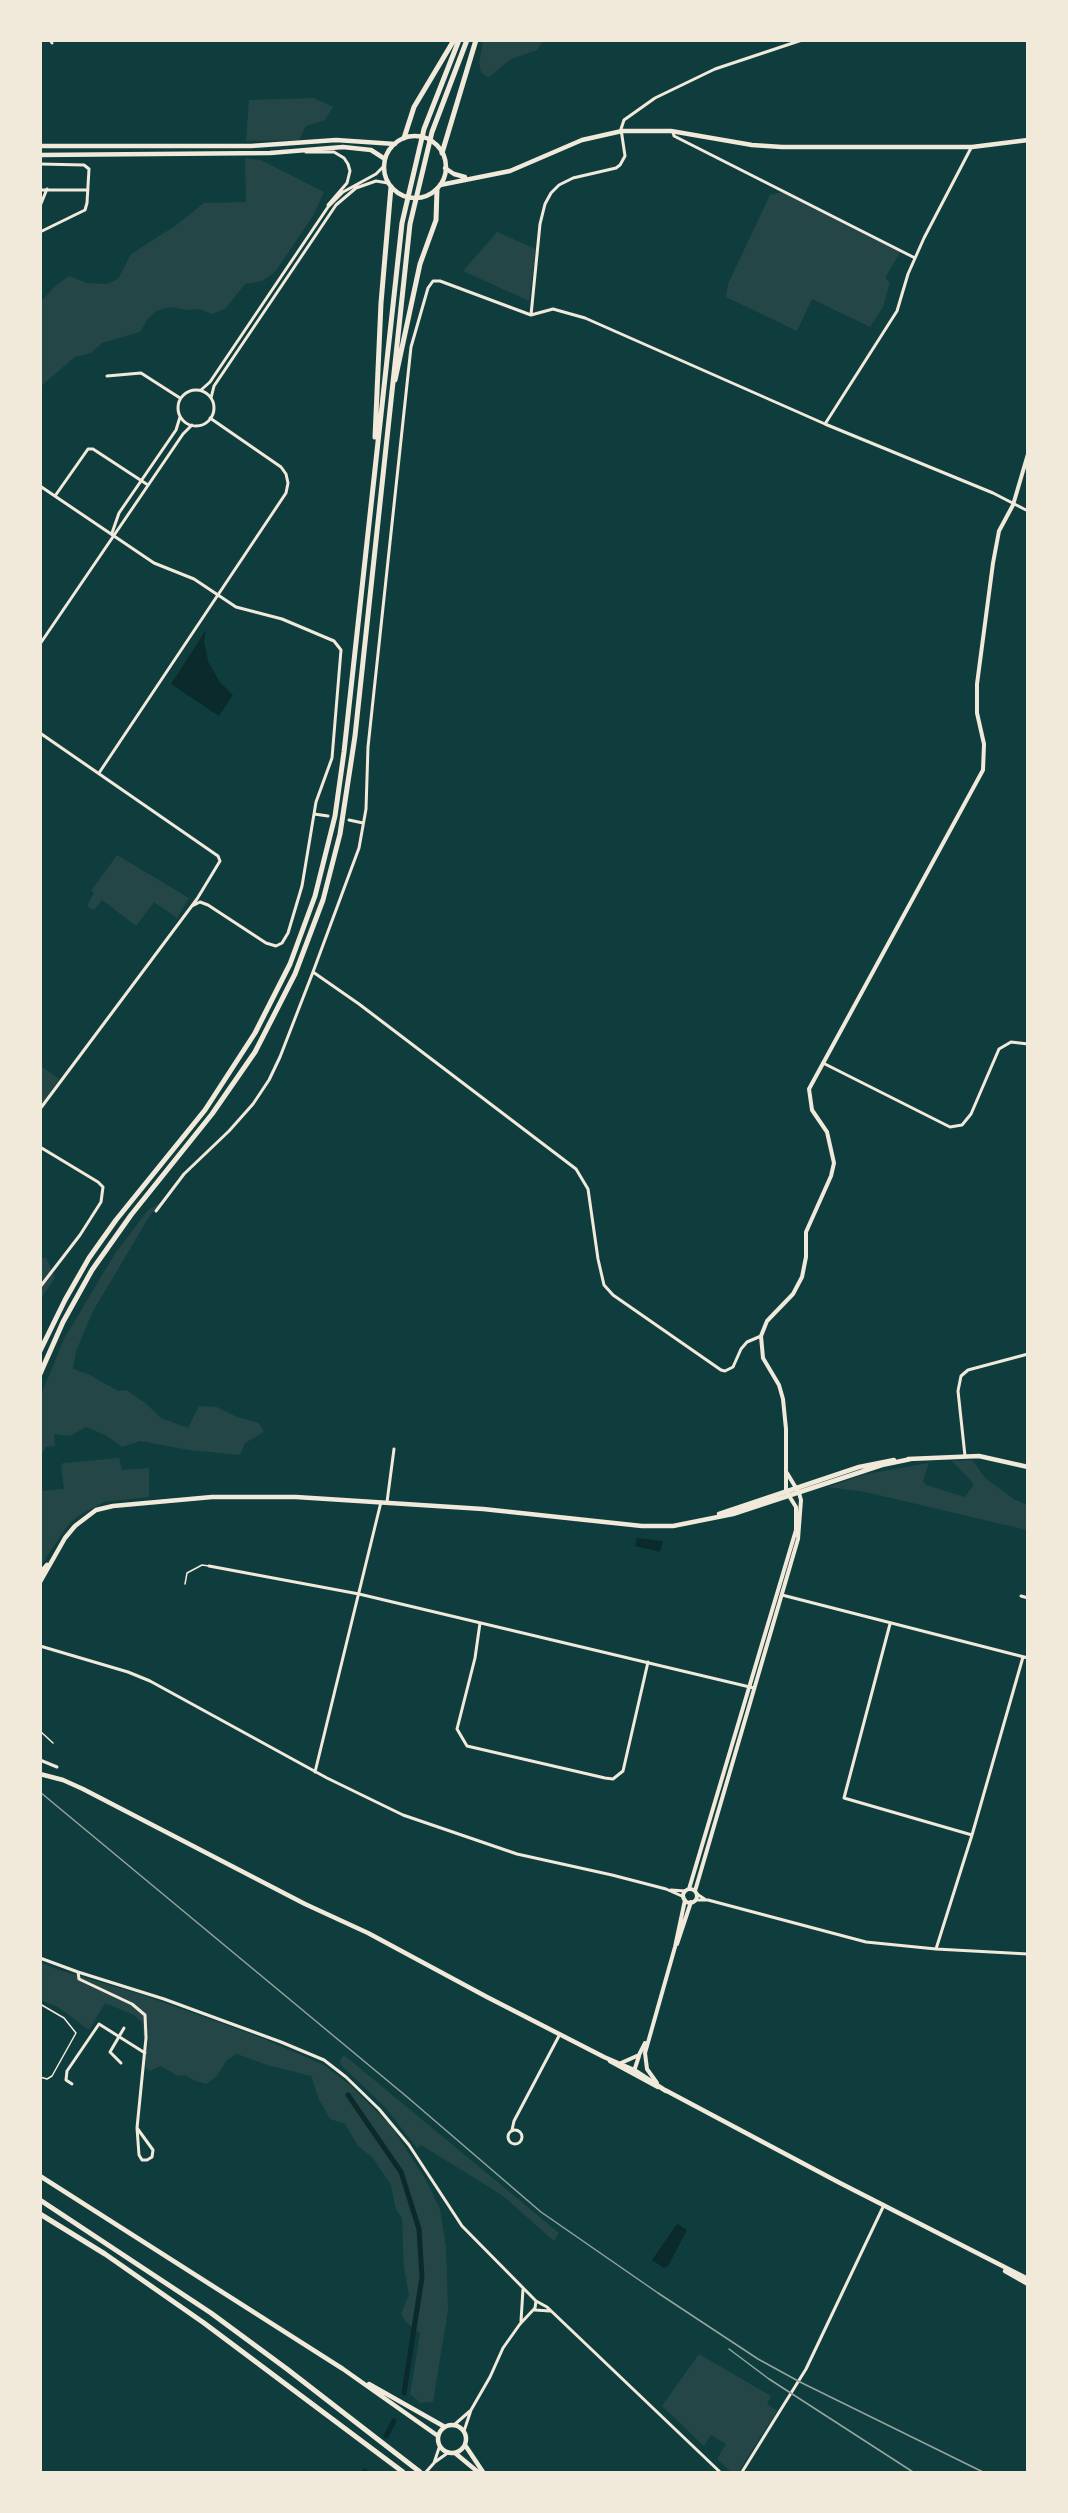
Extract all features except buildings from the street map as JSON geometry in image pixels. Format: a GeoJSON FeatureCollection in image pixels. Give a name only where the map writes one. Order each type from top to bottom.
{"type":"FeatureCollection","features":[{"type":"Feature","properties":{"kind":"highway"},"geometry":{"type":"LineString","coordinates":[[404,138],[414,107],[454,40]]}},
{"type":"Feature","properties":{"kind":"highway"},"geometry":{"type":"LineString","coordinates":[[40,1351],[64,1300],[89,1258],[116,1220],[205,1110],[235,1067],[264,1017],[297,946],[323,869],[338,800],[396,268],[406,204],[424,129],[459,40]]}},
{"type":"Feature","properties":{"kind":"highway"},"geometry":{"type":"LineString","coordinates":[[40,1374],[63,1322],[97,1263],[131,1215],[212,1114],[255,1052],[282,1001],[312,932],[336,851],[350,778],[404,268],[416,192],[432,132],[467,40]]}},
{"type":"Feature","properties":{"kind":"highway"},"geometry":{"type":"LineString","coordinates":[[442,153],[476,40]]}},
{"type":"Feature","properties":{"kind":"highway"},"geometry":{"type":"LineString","coordinates":[[372,494],[389,185]]}},
{"type":"Feature","properties":{"kind":"highway"},"geometry":{"type":"LineString","coordinates":[[387,423],[420,264],[434,227],[437,189]]}},
{"type":"Feature","properties":{"kind":"highway"},"geometry":{"type":"LineString","coordinates":[[40,2200],[147,2268],[211,2313],[420,2472]]}},
{"type":"Feature","properties":{"kind":"highway"},"geometry":{"type":"LineString","coordinates":[[40,2214],[185,2309],[403,2472]]}},
{"type":"Feature","properties":{"kind":"main road"},"geometry":{"type":"LineString","coordinates":[[437,189],[445,168],[442,153],[428,140],[414,137],[404,138],[395,144],[385,159],[384,166],[389,185],[400,195],[421,198],[437,189],[467,178],[510,171],[582,140],[622,131],[673,131],[752,145],[782,147],[972,147],[1028,140]]}},
{"type":"Feature","properties":{"kind":"main road"},"geometry":{"type":"LineString","coordinates":[[40,146],[251,146],[336,140],[395,144]]}},
{"type":"Feature","properties":{"kind":"main road"},"geometry":{"type":"LineString","coordinates":[[40,155],[299,152],[353,148],[375,151],[385,159]]}},
{"type":"Feature","properties":{"kind":"main road"},"geometry":{"type":"LineString","coordinates":[[445,168],[467,178]]}},
{"type":"Feature","properties":{"kind":"main road"},"geometry":{"type":"LineString","coordinates":[[40,1582],[65,1538],[78,1523],[96,1510],[113,1506],[248,1497],[385,1502],[534,1514],[642,1526],[673,1526],[702,1521],[787,1493],[795,1488],[879,1462],[965,1456],[998,1459],[1028,1467]]}},
{"type":"Feature","properties":{"kind":"main road"},"geometry":{"type":"LineString","coordinates":[[787,1493],[799,1493],[911,1459]]}},
{"type":"Feature","properties":{"kind":"main road"},"geometry":{"type":"LineString","coordinates":[[40,1573],[53,1558]]}},
{"type":"Feature","properties":{"kind":"main road"},"geometry":{"type":"LineString","coordinates":[[40,1774],[63,1780],[83,1789],[305,1904],[368,1933],[604,2058],[657,2083],[666,2091]]}},
{"type":"Feature","properties":{"kind":"main road"},"geometry":{"type":"LineString","coordinates":[[604,2058],[621,2063],[666,2091],[995,2264],[1028,2284]]}},
{"type":"Feature","properties":{"kind":"main road"},"geometry":{"type":"LineString","coordinates":[[40,2176],[343,2369],[438,2436],[440,2445],[478,2472]]}},
{"type":"Feature","properties":{"kind":"main road"},"geometry":{"type":"LineString","coordinates":[[995,2264],[1028,2279]]}},
{"type":"Feature","properties":{"kind":"main road"},"geometry":{"type":"LineString","coordinates":[[343,2369],[445,2427]]}},
{"type":"Feature","properties":{"kind":"main road"},"geometry":{"type":"LineString","coordinates":[[438,2436],[445,2427],[454,2425],[464,2431],[465,2445],[483,2472]]}},
{"type":"Feature","properties":{"kind":"main road"},"geometry":{"type":"LineString","coordinates":[[452,2452],[465,2445]]}},
{"type":"Feature","properties":{"kind":"street"},"geometry":{"type":"LineString","coordinates":[[531,315],[540,224],[550,193],[566,181],[621,165],[625,156],[622,131],[624,120],[672,89],[715,69],[802,40]]}},
{"type":"Feature","properties":{"kind":"street"},"geometry":{"type":"LineString","coordinates":[[673,131],[674,136],[915,258]]}},
{"type":"Feature","properties":{"kind":"street"},"geometry":{"type":"LineString","coordinates":[[825,424],[897,311],[915,258],[972,147]]}},
{"type":"Feature","properties":{"kind":"street"},"geometry":{"type":"LineString","coordinates":[[113,535],[119,513],[176,430],[180,417],[178,405],[180,398],[189,391],[201,390],[210,382],[333,197],[347,183],[350,171],[344,158],[334,152],[299,152]]}},
{"type":"Feature","properties":{"kind":"street"},"geometry":{"type":"LineString","coordinates":[[40,164],[87,167],[88,190],[85,210],[40,232]]}},
{"type":"Feature","properties":{"kind":"street"},"geometry":{"type":"LineString","coordinates":[[328,207],[343,192],[376,174],[384,166]]}},
{"type":"Feature","properties":{"kind":"street"},"geometry":{"type":"LineString","coordinates":[[40,644],[185,431],[192,425],[204,423],[210,418],[214,408],[211,398],[214,386],[336,205],[356,188],[376,181],[389,185]]}},
{"type":"Feature","properties":{"kind":"street"},"geometry":{"type":"LineString","coordinates":[[40,206],[47,189]]}},
{"type":"Feature","properties":{"kind":"street"},"geometry":{"type":"LineString","coordinates":[[40,190],[88,190]]}},
{"type":"Feature","properties":{"kind":"street"},"geometry":{"type":"LineString","coordinates":[[156,1211],[184,1174],[229,1131],[253,1104],[269,1080],[313,972],[359,848],[370,724],[411,347],[424,297],[433,281],[440,281],[531,315],[553,309],[585,318],[825,424],[993,493],[1013,506],[1028,511]]}},
{"type":"Feature","properties":{"kind":"street"},"geometry":{"type":"LineString","coordinates":[[107,376],[141,373],[180,398]]}},
{"type":"Feature","properties":{"kind":"street"},"geometry":{"type":"LineString","coordinates":[[201,390],[211,398]]}},
{"type":"Feature","properties":{"kind":"street"},"geometry":{"type":"LineString","coordinates":[[180,417],[192,425]]}},
{"type":"Feature","properties":{"kind":"street"},"geometry":{"type":"LineString","coordinates":[[99,772],[281,502],[288,483],[281,467],[210,418]]}},
{"type":"Feature","properties":{"kind":"street"},"geometry":{"type":"LineString","coordinates":[[55,496],[88,449],[93,449],[148,485]]}},
{"type":"Feature","properties":{"kind":"street"},"geometry":{"type":"LineString","coordinates":[[780,1594],[796,1530],[796,1507],[787,1493],[783,1399],[779,1385],[764,1358],[761,1336],[767,1321],[793,1294],[802,1277],[806,1257],[806,1232],[831,1176],[834,1163],[827,1132],[809,1103],[810,1089],[983,771],[984,744],[977,712],[977,684],[996,543],[1004,520],[1013,506],[1028,454]]}},
{"type":"Feature","properties":{"kind":"street"},"geometry":{"type":"LineString","coordinates":[[40,486],[154,563],[194,579],[236,607],[282,619],[316,632],[334,641],[341,650],[334,745],[329,770],[316,802],[303,886],[288,933],[282,944],[276,946],[266,943],[208,905],[200,902],[192,906]]}},
{"type":"Feature","properties":{"kind":"street"},"geometry":{"type":"LineString","coordinates":[[40,733],[218,856],[219,864],[192,906],[40,1109]]}},
{"type":"Feature","properties":{"kind":"street"},"geometry":{"type":"LineString","coordinates":[[314,814],[328,816]]}},
{"type":"Feature","properties":{"kind":"street"},"geometry":{"type":"LineString","coordinates":[[350,820],[363,823]]}},
{"type":"Feature","properties":{"kind":"street"},"geometry":{"type":"LineString","coordinates":[[313,972],[359,1004],[576,1169],[588,1190],[604,1285],[613,1295],[721,1371],[733,1367],[741,1349],[747,1342],[761,1336]]}},
{"type":"Feature","properties":{"kind":"street"},"geometry":{"type":"LineString","coordinates":[[823,1063],[950,1126],[962,1125],[971,1113],[999,1049],[1011,1042],[1028,1044]]}},
{"type":"Feature","properties":{"kind":"street"},"geometry":{"type":"LineString","coordinates":[[40,1147],[103,1187],[100,1202],[80,1235],[40,1287]]}},
{"type":"Feature","properties":{"kind":"street"},"geometry":{"type":"LineString","coordinates":[[965,1456],[958,1391],[961,1376],[968,1370],[1028,1354]]}},
{"type":"Feature","properties":{"kind":"street"},"geometry":{"type":"LineString","coordinates":[[315,1772],[359,1594],[385,1502],[394,1449]]}},
{"type":"Feature","properties":{"kind":"street"},"geometry":{"type":"LineString","coordinates":[[675,1947],[684,1899],[798,1539],[801,1506],[799,1493],[786,1472]]}},
{"type":"Feature","properties":{"kind":"street"},"geometry":{"type":"LineString","coordinates":[[209,1566],[359,1594],[752,1687]]}},
{"type":"Feature","properties":{"kind":"street"},"geometry":{"type":"LineString","coordinates":[[780,1594],[1028,1658]]}},
{"type":"Feature","properties":{"kind":"street"},"geometry":{"type":"LineString","coordinates":[[1021,1596],[1028,1598]]}},
{"type":"Feature","properties":{"kind":"street"},"geometry":{"type":"LineString","coordinates":[[480,1623],[475,1658],[457,1730],[466,1746],[613,1779],[623,1771],[648,1662]]}},
{"type":"Feature","properties":{"kind":"street"},"geometry":{"type":"LineString","coordinates":[[890,1624],[844,1798],[972,1834]]}},
{"type":"Feature","properties":{"kind":"street"},"geometry":{"type":"LineString","coordinates":[[40,1646],[144,1679],[380,1805],[450,1832],[546,1862],[612,1875],[666,1890],[684,1899],[708,1900]]}},
{"type":"Feature","properties":{"kind":"street"},"geometry":{"type":"LineString","coordinates":[[936,1949],[1023,1657]]}},
{"type":"Feature","properties":{"kind":"street"},"geometry":{"type":"LineString","coordinates":[[635,2073],[644,2060],[650,2031],[675,1947],[696,1892],[752,1687]]}},
{"type":"Feature","properties":{"kind":"street"},"geometry":{"type":"LineString","coordinates":[[40,1760],[57,1767]]}},
{"type":"Feature","properties":{"kind":"street"},"geometry":{"type":"LineString","coordinates":[[666,1890],[696,1892],[708,1900],[849,1938],[884,1945],[1028,1954]]}},
{"type":"Feature","properties":{"kind":"street"},"geometry":{"type":"LineString","coordinates":[[40,1958],[78,1972],[142,1990],[251,2030],[324,2060],[335,2068],[360,2089],[394,2126],[462,2226],[536,2301],[551,2312],[720,2472]]}},
{"type":"Feature","properties":{"kind":"street"},"geometry":{"type":"LineString","coordinates":[[78,1972],[79,1979],[117,1996],[141,2011],[147,2020],[138,2128],[138,2156],[142,2160],[147,2160],[152,2157],[153,2150],[138,2128]]}},
{"type":"Feature","properties":{"kind":"street"},"geometry":{"type":"LineString","coordinates":[[72,2084],[66,2080],[67,2071],[97,2025],[102,2025],[145,2053]]}},
{"type":"Feature","properties":{"kind":"street"},"geometry":{"type":"LineString","coordinates":[[121,2063],[110,2052],[124,2028]]}},
{"type":"Feature","properties":{"kind":"street"},"geometry":{"type":"LineString","coordinates":[[635,2073],[639,2055],[650,2031]]}},
{"type":"Feature","properties":{"kind":"street"},"geometry":{"type":"LineString","coordinates":[[512,2130],[521,2134],[518,2143],[512,2144],[508,2140],[508,2134],[560,2034]]}},
{"type":"Feature","properties":{"kind":"street"},"geometry":{"type":"LineString","coordinates":[[621,2063],[630,2061],[639,2055]]}},
{"type":"Feature","properties":{"kind":"street"},"geometry":{"type":"LineString","coordinates":[[644,2060],[646,2069],[657,2083]]}},
{"type":"Feature","properties":{"kind":"street"},"geometry":{"type":"LineString","coordinates":[[742,2472],[806,2369],[884,2205]]}},
{"type":"Feature","properties":{"kind":"street"},"geometry":{"type":"LineString","coordinates":[[520,2324],[523,2287]]}},
{"type":"Feature","properties":{"kind":"street"},"geometry":{"type":"LineString","coordinates":[[523,2299],[532,2297]]}},
{"type":"Feature","properties":{"kind":"street"},"geometry":{"type":"LineString","coordinates":[[464,2431],[471,2410],[490,2378],[503,2348],[532,2311],[536,2301]]}},
{"type":"Feature","properties":{"kind":"street"},"geometry":{"type":"LineString","coordinates":[[522,2308],[551,2312]]}},
{"type":"Feature","properties":{"kind":"street"},"geometry":{"type":"LineString","coordinates":[[454,2425],[471,2410]]}},
{"type":"Feature","properties":{"kind":"street"},"geometry":{"type":"LineString","coordinates":[[434,2463],[440,2445]]}},
{"type":"Feature","properties":{"kind":"street"},"geometry":{"type":"LineString","coordinates":[[426,2472],[434,2463],[452,2452]]}},
{"type":"Feature","properties":{"kind":"lane"},"geometry":{"type":"LineString","coordinates":[[185,1584],[187,1573],[202,1565],[209,1566]]}},
{"type":"Feature","properties":{"kind":"lane"},"geometry":{"type":"LineString","coordinates":[[40,1731],[53,1743]]}},
{"type":"Feature","properties":{"kind":"lane"},"geometry":{"type":"LineString","coordinates":[[40,2004],[64,2018],[76,2033],[52,2076],[47,2079],[40,2077]]}},
{"type":"Feature","properties":{"kind":"shaded area"},"geometry":{"type":"Polygon","coordinates":[[[483,40],[543,41],[537,50],[511,59],[488,78],[481,72],[479,63],[483,40]]]}},
{"type":"Feature","properties":{"kind":"shaded area"},"geometry":{"type":"Polygon","coordinates":[[[314,98],[333,107],[325,120],[306,126],[299,140],[246,141],[249,100],[314,98]]]}},
{"type":"Feature","properties":{"kind":"shaded area"},"geometry":{"type":"Polygon","coordinates":[[[245,158],[261,160],[324,192],[313,216],[275,272],[262,281],[245,284],[226,308],[212,314],[200,309],[170,307],[156,311],[140,332],[102,343],[91,353],[75,357],[41,386],[41,302],[55,286],[69,276],[87,283],[106,284],[118,279],[131,254],[175,226],[204,203],[246,202],[245,158]]]}},
{"type":"Feature","properties":{"kind":"shaded area"},"geometry":{"type":"Polygon","coordinates":[[[783,192],[901,251],[885,278],[890,282],[883,307],[870,327],[812,299],[797,331],[726,297],[728,284],[770,195],[783,192]]]}},
{"type":"Feature","properties":{"kind":"shaded area"},"geometry":{"type":"Polygon","coordinates":[[[497,232],[536,249],[529,301],[463,271],[497,232]]]}},
{"type":"Feature","properties":{"kind":"shaded area"},"geometry":{"type":"Polygon","coordinates":[[[206,630],[204,641],[208,661],[219,681],[233,695],[219,716],[171,684],[206,630]]]}},
{"type":"Feature","properties":{"kind":"shaded area"},"geometry":{"type":"Polygon","coordinates":[[[117,855],[189,898],[177,918],[154,902],[136,926],[102,900],[94,910],[87,906],[94,893],[91,891],[117,855]]]}},
{"type":"Feature","properties":{"kind":"shaded area"},"geometry":{"type":"Polygon","coordinates":[[[41,1066],[59,1079],[41,1105],[41,1066]]]}},
{"type":"Feature","properties":{"kind":"shaded area"},"geometry":{"type":"Polygon","coordinates":[[[161,1202],[149,1217],[93,1311],[76,1351],[73,1369],[88,1374],[118,1391],[126,1390],[144,1402],[161,1418],[188,1428],[199,1406],[217,1407],[237,1417],[259,1423],[264,1432],[245,1443],[240,1455],[189,1450],[140,1441],[122,1447],[107,1436],[86,1427],[70,1436],[54,1434],[55,1446],[46,1447],[41,1455],[40,1397],[64,1339],[114,1255],[148,1210],[161,1202]]]}},
{"type":"Feature","properties":{"kind":"shaded area"},"geometry":{"type":"Polygon","coordinates":[[[46,1257],[55,1278],[41,1298],[41,1259],[46,1257]]]}},
{"type":"Feature","properties":{"kind":"shaded area"},"geometry":{"type":"Polygon","coordinates":[[[119,1458],[122,1470],[149,1468],[149,1497],[104,1502],[78,1516],[68,1525],[41,1565],[41,1491],[64,1489],[61,1465],[63,1463],[119,1458]]]}},
{"type":"Feature","properties":{"kind":"shaded area"},"geometry":{"type":"Polygon","coordinates":[[[972,1460],[985,1478],[1014,1499],[1027,1505],[1027,1530],[865,1492],[828,1487],[866,1474],[929,1463],[923,1481],[926,1485],[965,1497],[974,1484],[952,1461],[972,1460]]]}},
{"type":"Feature","properties":{"kind":"shaded area"},"geometry":{"type":"Polygon","coordinates":[[[637,1538],[663,1541],[660,1552],[635,1546],[637,1538]]]}},
{"type":"Feature","properties":{"kind":"shaded area"},"geometry":{"type":"Polygon","coordinates":[[[40,1962],[143,1995],[262,2038],[324,2065],[349,2084],[391,2126],[426,2180],[440,2209],[446,2247],[448,2310],[433,2402],[420,2403],[410,2394],[420,2333],[406,2322],[401,2314],[409,2295],[404,2268],[402,2218],[396,2210],[391,2185],[373,2158],[358,2146],[345,2124],[330,2119],[319,2099],[311,2076],[267,2065],[237,2054],[227,2060],[216,2077],[206,2084],[185,2075],[178,2076],[161,2066],[149,2071],[145,2066],[148,2042],[143,2034],[142,2022],[134,2015],[105,2003],[89,2030],[58,2007],[41,2000],[40,1962]]]}},
{"type":"Feature","properties":{"kind":"shaded area"},"geometry":{"type":"Polygon","coordinates":[[[344,2055],[559,2233],[554,2241],[502,2195],[421,2145],[417,2148],[385,2107],[341,2065],[340,2060],[344,2055]]]}},
{"type":"Feature","properties":{"kind":"shaded area"},"geometry":{"type":"Polygon","coordinates":[[[677,2224],[687,2230],[668,2266],[664,2268],[652,2260],[677,2224]]]}},
{"type":"Feature","properties":{"kind":"shaded area"},"geometry":{"type":"Polygon","coordinates":[[[699,2354],[771,2396],[767,2404],[777,2411],[739,2471],[731,2472],[717,2459],[726,2444],[711,2435],[704,2446],[662,2406],[699,2354]]]}},
{"type":"Feature","properties":{"kind":"waterway"},"geometry":{"type":"LineString","coordinates":[[348,2095],[401,2172],[419,2229],[422,2277],[404,2393]]}},
{"type":"Feature","properties":{"kind":"waterway"},"geometry":{"type":"LineString","coordinates":[[386,2436],[394,2421]]}},
{"type":"Feature","properties":{"kind":"railway"},"geometry":{"type":"LineString","coordinates":[[40,1792],[406,2096],[541,2212],[758,2359],[983,2472]]}},
{"type":"Feature","properties":{"kind":"railway"},"geometry":{"type":"LineString","coordinates":[[729,2349],[769,2379],[913,2472]]}}]}
